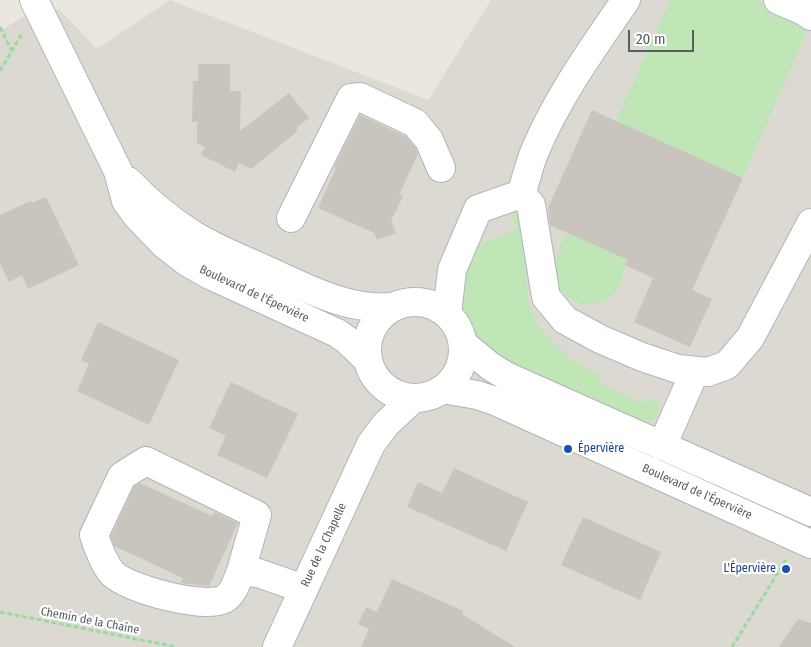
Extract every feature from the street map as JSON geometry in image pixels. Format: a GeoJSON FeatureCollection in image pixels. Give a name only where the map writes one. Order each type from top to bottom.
{"type":"FeatureCollection","features":[{"type":"Feature","properties":{"kind":"street"},"geometry":{"type":"LineString","coordinates":[[521,194],[534,153],[559,102],[582,63],[626,0]]}},
{"type":"Feature","properties":{"kind":"street"},"geometry":{"type":"LineString","coordinates":[[778,0],[811,16]]}},
{"type":"Feature","properties":{"kind":"street","name":"Boulevard de l'Épervière"},"geometry":{"type":"LineString","coordinates":[[39,4],[118,171],[126,201],[150,231],[170,250],[210,275],[337,333],[348,340],[371,369]]}},
{"type":"Feature","properties":{"kind":"street"},"geometry":{"type":"LineString","coordinates":[[291,218],[351,98],[360,97],[415,123],[429,140],[442,168]]}},
{"type":"Feature","properties":{"kind":"street","name":"Boulevard de l'Épervière"},"geometry":{"type":"LineString","coordinates":[[118,171],[145,198],[174,222],[194,236],[222,250],[330,298],[350,304],[367,307],[404,304]]}},
{"type":"Feature","properties":{"kind":"street"},"geometry":{"type":"LineString","coordinates":[[447,314],[452,270],[478,209],[521,194]]}},
{"type":"Feature","properties":{"kind":"street"},"geometry":{"type":"LineString","coordinates":[[521,194],[530,205],[546,296],[565,320],[600,339],[642,357],[678,369],[695,371],[708,372],[727,365],[750,338],[811,223]]}},
{"type":"Feature","properties":{"kind":"street"},"geometry":{"type":"LineString","coordinates":[[404,304],[432,305],[447,314],[458,328],[463,344],[459,369],[452,380],[443,389],[429,396],[413,399],[392,394],[371,369],[366,344],[371,329],[380,316],[441,282],[452,270]]}},
{"type":"Feature","properties":{"kind":"street"},"geometry":{"type":"LineString","coordinates":[[463,344],[490,366],[506,376],[811,512]]}},
{"type":"Feature","properties":{"kind":"street","name":"Rue de la Chapelle"},"geometry":{"type":"LineString","coordinates":[[371,369],[376,421],[371,444]]}},
{"type":"Feature","properties":{"kind":"street"},"geometry":{"type":"LineString","coordinates":[[662,446],[695,371]]}},
{"type":"Feature","properties":{"kind":"street","name":"Boulevard de l'Épervière"},"geometry":{"type":"LineString","coordinates":[[443,389],[477,395],[495,401],[805,541]]}},
{"type":"Feature","properties":{"kind":"street","name":"Rue de la Chapelle"},"geometry":{"type":"LineString","coordinates":[[277,647],[371,444],[386,424],[413,399]]}},
{"type":"Feature","properties":{"kind":"street"},"geometry":{"type":"LineString","coordinates":[[146,461],[257,514],[241,571],[234,588],[226,599],[214,602],[194,602],[133,586],[112,574],[96,544],[94,535],[122,476],[146,461]]}},
{"type":"Feature","properties":{"kind":"street"},"geometry":{"type":"LineString","coordinates":[[241,571],[258,573],[304,589]]}},
{"type":"Feature","properties":{"kind":"path"},"geometry":{"type":"LineString","coordinates":[[0,71],[28,26],[39,4]]}},
{"type":"Feature","properties":{"kind":"path"},"geometry":{"type":"LineString","coordinates":[[0,27],[11,51]]}},
{"type":"Feature","properties":{"kind":"path"},"geometry":{"type":"LineString","coordinates":[[732,647],[805,541]]}},
{"type":"Feature","properties":{"kind":"path","name":"Chemin de la Chaîne"},"geometry":{"type":"LineString","coordinates":[[0,612],[177,647]]}},
{"type":"Feature","properties":{"kind":"shaded area"},"geometry":{"type":"Polygon","coordinates":[[[170,0],[428,100],[491,0],[811,0],[811,647],[0,647],[0,31],[23,17],[59,9],[97,49],[170,0]]]}},
{"type":"Feature","properties":{"kind":"green space"},"geometry":{"type":"Polygon","coordinates":[[[670,0],[755,0],[800,20],[804,26],[804,38],[743,178],[616,121],[670,0]]]}},
{"type":"Feature","properties":{"kind":"green space"},"geometry":{"type":"Polygon","coordinates":[[[510,214],[519,214],[525,241],[525,268],[529,304],[539,327],[568,357],[601,376],[599,383],[643,403],[646,395],[657,401],[659,409],[657,418],[638,424],[522,374],[478,345],[472,330],[461,312],[459,292],[473,247],[517,229],[510,214]]]}},
{"type":"Feature","properties":{"kind":"green space"},"geometry":{"type":"Polygon","coordinates":[[[566,232],[628,260],[616,291],[604,301],[594,304],[575,302],[560,289],[556,280],[555,264],[566,232]]]}},
{"type":"Feature","properties":{"kind":"building"},"geometry":{"type":"Polygon","coordinates":[[[198,64],[230,64],[230,91],[241,91],[240,131],[289,93],[309,118],[296,128],[298,131],[251,169],[239,163],[235,172],[201,155],[205,147],[197,143],[197,122],[192,122],[193,81],[198,81],[198,64]]]}},
{"type":"Feature","properties":{"kind":"building"},"geometry":{"type":"Polygon","coordinates":[[[592,110],[743,178],[692,290],[712,299],[690,347],[634,322],[653,278],[625,265],[628,260],[550,225],[548,208],[592,110]]]}},
{"type":"Feature","properties":{"kind":"building"},"geometry":{"type":"Polygon","coordinates":[[[360,115],[405,136],[416,148],[418,154],[399,195],[403,196],[391,221],[396,233],[377,240],[374,233],[318,208],[336,168],[334,167],[360,115]]]}},
{"type":"Feature","properties":{"kind":"building"},"geometry":{"type":"Polygon","coordinates":[[[46,197],[79,265],[28,289],[22,275],[9,282],[0,263],[0,215],[31,201],[32,203],[46,197]]]}},
{"type":"Feature","properties":{"kind":"building"},"geometry":{"type":"Polygon","coordinates":[[[98,322],[179,360],[149,425],[77,391],[89,364],[81,360],[98,322]]]}},
{"type":"Feature","properties":{"kind":"building"},"geometry":{"type":"Polygon","coordinates":[[[231,382],[298,414],[267,478],[217,455],[226,436],[209,428],[231,382]]]}},
{"type":"Feature","properties":{"kind":"building"},"geometry":{"type":"Polygon","coordinates":[[[454,468],[528,502],[506,551],[407,507],[418,482],[442,493],[454,468]]]}},
{"type":"Feature","properties":{"kind":"building"},"geometry":{"type":"Polygon","coordinates":[[[140,483],[212,516],[214,512],[238,523],[209,586],[181,583],[183,578],[114,546],[111,536],[134,487],[140,483]]]}},
{"type":"Feature","properties":{"kind":"building"},"geometry":{"type":"Polygon","coordinates":[[[583,517],[661,552],[640,600],[561,565],[583,517]]]}},
{"type":"Feature","properties":{"kind":"building"},"geometry":{"type":"Polygon","coordinates":[[[392,579],[463,611],[462,614],[515,647],[361,647],[369,629],[358,624],[366,607],[377,612],[392,579]]]}},
{"type":"Feature","properties":{"kind":"building"},"geometry":{"type":"Polygon","coordinates":[[[798,619],[811,623],[811,647],[779,647],[798,619]]]}},
{"type":"Feature","properties":{"kind":"place","name":"Épervière"},"geometry":{"type":"Point","coordinates":[568,449]}},
{"type":"Feature","properties":{"kind":"place","name":"L'Épervière"},"geometry":{"type":"Point","coordinates":[786,569]}}]}
